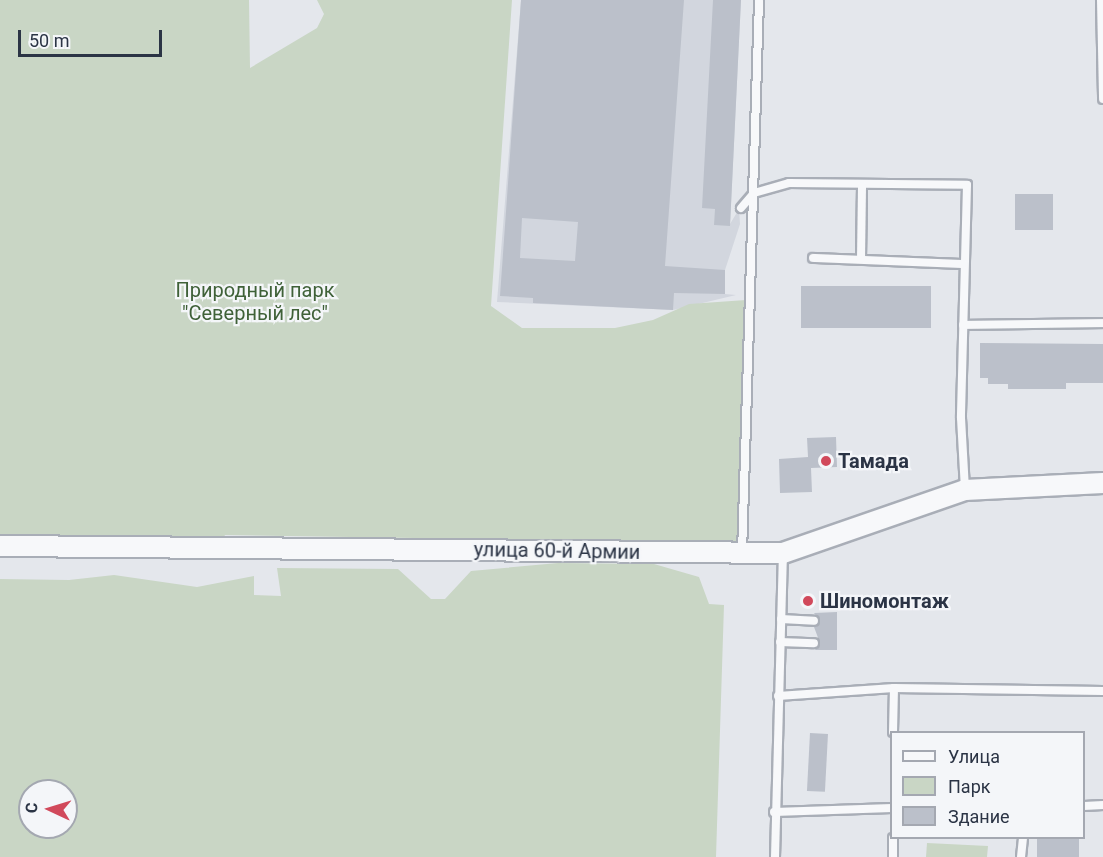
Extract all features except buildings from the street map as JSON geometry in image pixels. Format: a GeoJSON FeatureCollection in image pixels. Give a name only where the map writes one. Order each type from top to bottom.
{"type":"FeatureCollection","features":[{"type":"Feature","properties":{"kind":"street","name":"улица 60-й Армии"},"geometry":{"type":"LineString","coordinates":[[0,546],[783,553],[965,490],[1103,483]]}},
{"type":"Feature","properties":{"kind":"lane"},"geometry":{"type":"LineString","coordinates":[[742,554],[759,0]]}},
{"type":"Feature","properties":{"kind":"lane"},"geometry":{"type":"LineString","coordinates":[[1101,0],[1103,99]]}},
{"type":"Feature","properties":{"kind":"lane"},"geometry":{"type":"LineString","coordinates":[[741,208],[754,193],[789,183],[862,186],[967,185],[963,325],[965,490]]}},
{"type":"Feature","properties":{"kind":"lane"},"geometry":{"type":"LineString","coordinates":[[861,259],[862,186]]}},
{"type":"Feature","properties":{"kind":"lane"},"geometry":{"type":"LineString","coordinates":[[813,258],[964,264]]}},
{"type":"Feature","properties":{"kind":"lane"},"geometry":{"type":"LineString","coordinates":[[963,325],[1103,323]]}},
{"type":"Feature","properties":{"kind":"lane"},"geometry":{"type":"LineString","coordinates":[[775,857],[774,812],[783,553]]}},
{"type":"Feature","properties":{"kind":"lane"},"geometry":{"type":"LineString","coordinates":[[781,619],[814,621]]}},
{"type":"Feature","properties":{"kind":"lane"},"geometry":{"type":"LineString","coordinates":[[780,642],[814,643]]}},
{"type":"Feature","properties":{"kind":"lane"},"geometry":{"type":"LineString","coordinates":[[778,696],[894,688],[1103,692]]}},
{"type":"Feature","properties":{"kind":"lane"},"geometry":{"type":"LineString","coordinates":[[893,731],[894,688]]}},
{"type":"Feature","properties":{"kind":"lane"},"geometry":{"type":"LineString","coordinates":[[1085,806],[1103,805]]}},
{"type":"Feature","properties":{"kind":"lane"},"geometry":{"type":"LineString","coordinates":[[774,812],[890,808]]}},
{"type":"Feature","properties":{"kind":"lane"},"geometry":{"type":"LineString","coordinates":[[893,839],[893,857]]}},
{"type":"Feature","properties":{"kind":"lane"},"geometry":{"type":"LineString","coordinates":[[1022,857],[1023,839]]}},
{"type":"Feature","properties":{"kind":"shaded area"},"geometry":{"type":"Polygon","coordinates":[[[521,0],[741,0],[730,224],[739,209],[740,224],[725,270],[725,294],[736,295],[673,310],[497,302],[521,0]]]}},
{"type":"Feature","properties":{"kind":"green space","name":"Природный парк \"Северный лес\""},"geometry":{"type":"Polygon","coordinates":[[[0,0],[249,0],[250,68],[317,28],[324,14],[317,0],[512,0],[491,306],[522,328],[615,328],[653,320],[689,304],[746,300],[737,543],[225,535],[222,541],[0,542],[0,0]]]}},
{"type":"Feature","properties":{"kind":"green space"},"geometry":{"type":"Polygon","coordinates":[[[558,563],[654,564],[699,577],[709,604],[724,605],[716,857],[0,857],[0,579],[69,580],[114,575],[197,587],[254,576],[254,595],[281,596],[277,568],[398,569],[431,599],[445,599],[471,571],[558,563]]]}},
{"type":"Feature","properties":{"kind":"green space"},"geometry":{"type":"Polygon","coordinates":[[[927,843],[988,846],[987,857],[926,857],[927,843]]]}},
{"type":"Feature","properties":{"kind":"place","name":"Тамада"},"geometry":{"type":"Point","coordinates":[826,461]}},
{"type":"Feature","properties":{"kind":"place","name":"Шиномонтаж"},"geometry":{"type":"Point","coordinates":[808,601]}}]}
